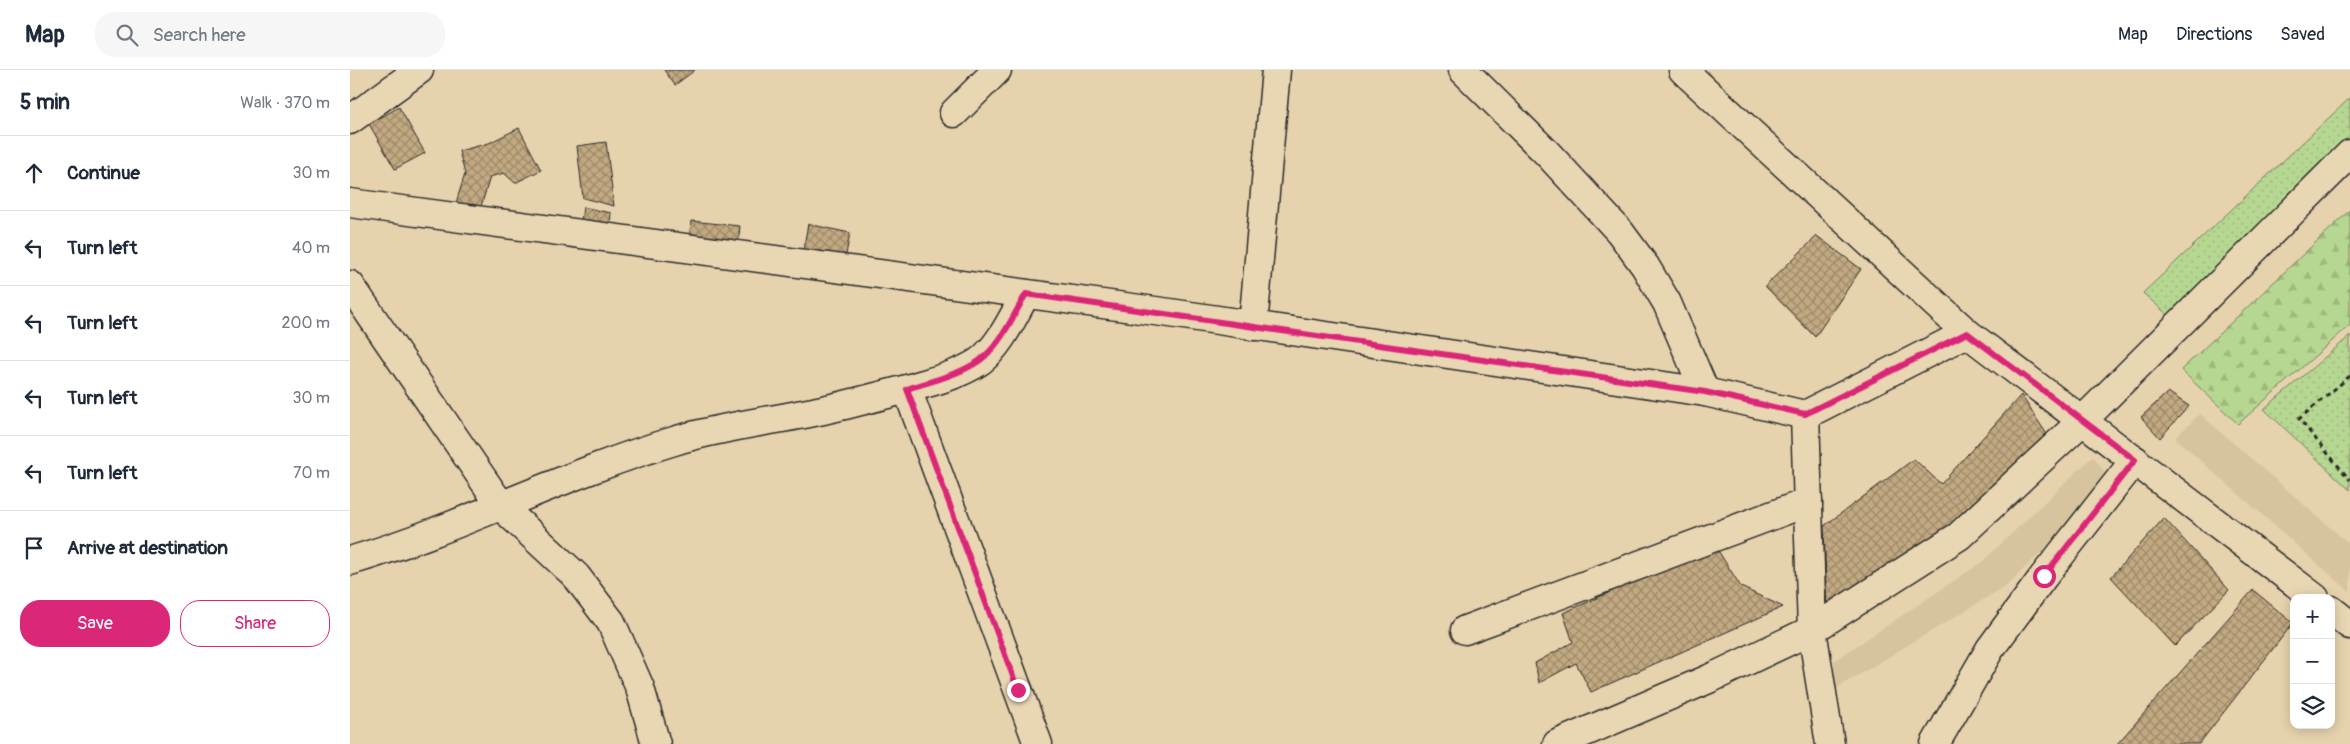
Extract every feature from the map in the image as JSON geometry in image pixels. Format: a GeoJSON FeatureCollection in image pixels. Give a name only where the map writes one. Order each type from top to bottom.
{"type":"FeatureCollection","features":[{"type":"Feature","properties":{"kind":"street"},"geometry":{"type":"LineString","coordinates":[[350,120],[419,70]]}},
{"type":"Feature","properties":{"kind":"street"},"geometry":{"type":"LineString","coordinates":[[954,113],[997,70]]}},
{"type":"Feature","properties":{"kind":"street"},"geometry":{"type":"LineString","coordinates":[[1253,326],[1276,70]]}},
{"type":"Feature","properties":{"kind":"street"},"geometry":{"type":"LineString","coordinates":[[1463,70],[1548,154],[1620,232],[1667,302],[1705,392]]}},
{"type":"Feature","properties":{"kind":"street"},"geometry":{"type":"LineString","coordinates":[[1683,70],[1967,333],[2310,594]]}},
{"type":"Feature","properties":{"kind":"street"},"geometry":{"type":"LineString","coordinates":[[1558,744],[1711,678],[1812,630],[1959,536],[2082,421],[2350,154]]}},
{"type":"Feature","properties":{"kind":"street"},"geometry":{"type":"LineString","coordinates":[[350,203],[1253,326],[1705,392],[1805,414],[1967,333]]}},
{"type":"Feature","properties":{"kind":"street"},"geometry":{"type":"LineString","coordinates":[[350,285],[502,506],[576,576],[611,622],[640,688],[656,744]]}},
{"type":"Feature","properties":{"kind":"street"},"geometry":{"type":"LineString","coordinates":[[350,561],[502,506],[596,468],[674,441],[746,423],[822,410],[907,389],[952,375],[980,360],[1002,335],[1026,294]]}},
{"type":"Feature","properties":{"kind":"street"},"geometry":{"type":"LineString","coordinates":[[907,389],[1038,744]]}},
{"type":"Feature","properties":{"kind":"street"},"geometry":{"type":"LineString","coordinates":[[1805,414],[1812,630],[1830,744]]}},
{"type":"Feature","properties":{"kind":"street"},"geometry":{"type":"LineString","coordinates":[[1935,744],[1990,649],[2044,576],[2135,460]]}},
{"type":"Feature","properties":{"kind":"street"},"geometry":{"type":"LineString","coordinates":[[1465,630],[1808,502]]}},
{"type":"Feature","properties":{"kind":"street"},"geometry":{"type":"LineString","coordinates":[[2335,613],[2350,625]]}},
{"type":"Feature","properties":{"kind":"path"},"geometry":{"type":"LineString","coordinates":[[2350,376],[2299,419],[2350,480]]}},
{"type":"Feature","properties":{"kind":"shaded area"},"geometry":{"type":"Polygon","coordinates":[[[2200,414],[2350,545],[2350,592],[2175,438],[2200,414]]]}},
{"type":"Feature","properties":{"kind":"shaded area"},"geometry":{"type":"Polygon","coordinates":[[[2093,456],[2113,483],[2006,586],[1832,691],[1834,661],[1982,562],[2093,456]]]}},
{"type":"Feature","properties":{"kind":"green space"},"geometry":{"type":"Polygon","coordinates":[[[2350,98],[2350,147],[2170,317],[2143,293],[2350,98]]]}},
{"type":"Feature","properties":{"kind":"green space"},"geometry":{"type":"Polygon","coordinates":[[[2350,210],[2350,325],[2238,424],[2181,370],[2350,210]]]}},
{"type":"Feature","properties":{"kind":"green space"},"geometry":{"type":"Polygon","coordinates":[[[2350,336],[2350,490],[2264,409],[2350,336]]]}},
{"type":"Feature","properties":{"kind":"building"},"geometry":{"type":"Polygon","coordinates":[[[664,70],[695,70],[675,85],[664,70]]]}},
{"type":"Feature","properties":{"kind":"building"},"geometry":{"type":"Polygon","coordinates":[[[399,107],[425,153],[395,169],[369,124],[399,107]]]}},
{"type":"Feature","properties":{"kind":"building"},"geometry":{"type":"Polygon","coordinates":[[[519,128],[541,170],[515,183],[504,173],[490,177],[479,213],[455,206],[465,174],[459,151],[489,143],[519,128]]]}},
{"type":"Feature","properties":{"kind":"building"},"geometry":{"type":"Polygon","coordinates":[[[606,142],[614,206],[583,198],[577,146],[606,142]]]}},
{"type":"Feature","properties":{"kind":"building"},"geometry":{"type":"Polygon","coordinates":[[[583,207],[611,213],[609,235],[580,228],[583,207]]]}},
{"type":"Feature","properties":{"kind":"building"},"geometry":{"type":"Polygon","coordinates":[[[691,221],[740,226],[738,246],[689,242],[691,221]]]}},
{"type":"Feature","properties":{"kind":"building"},"geometry":{"type":"Polygon","coordinates":[[[808,224],[850,233],[845,260],[803,251],[808,224]]]}},
{"type":"Feature","properties":{"kind":"building"},"geometry":{"type":"Polygon","coordinates":[[[1817,236],[1861,269],[1815,337],[1765,286],[1817,236]]]}},
{"type":"Feature","properties":{"kind":"building"},"geometry":{"type":"Polygon","coordinates":[[[2168,392],[2189,406],[2160,438],[2141,417],[2168,392]]]}},
{"type":"Feature","properties":{"kind":"building"},"geometry":{"type":"Polygon","coordinates":[[[2021,395],[2048,436],[1962,539],[1827,617],[1824,526],[1914,459],[1941,484],[2021,395]]]}},
{"type":"Feature","properties":{"kind":"building"},"geometry":{"type":"Polygon","coordinates":[[[2164,518],[2229,590],[2175,646],[2111,577],[2164,518]]]}},
{"type":"Feature","properties":{"kind":"building"},"geometry":{"type":"Polygon","coordinates":[[[1717,549],[1741,587],[1783,607],[1591,692],[1576,663],[1539,683],[1535,663],[1573,642],[1563,613],[1660,570],[1717,549]]]}},
{"type":"Feature","properties":{"kind":"building"},"geometry":{"type":"Polygon","coordinates":[[[2253,590],[2290,621],[2290,627],[2199,744],[2117,744],[2253,590]]]}},
{"type":"Feature","properties":{"kind":"route"},"geometry":{"type":"LineString","coordinates":[[1018,690],[907,389],[952,375],[980,360],[1002,335],[1026,294],[1170,313],[1705,392],[1805,414],[1967,333],[2135,460],[2044,576]]}}]}
